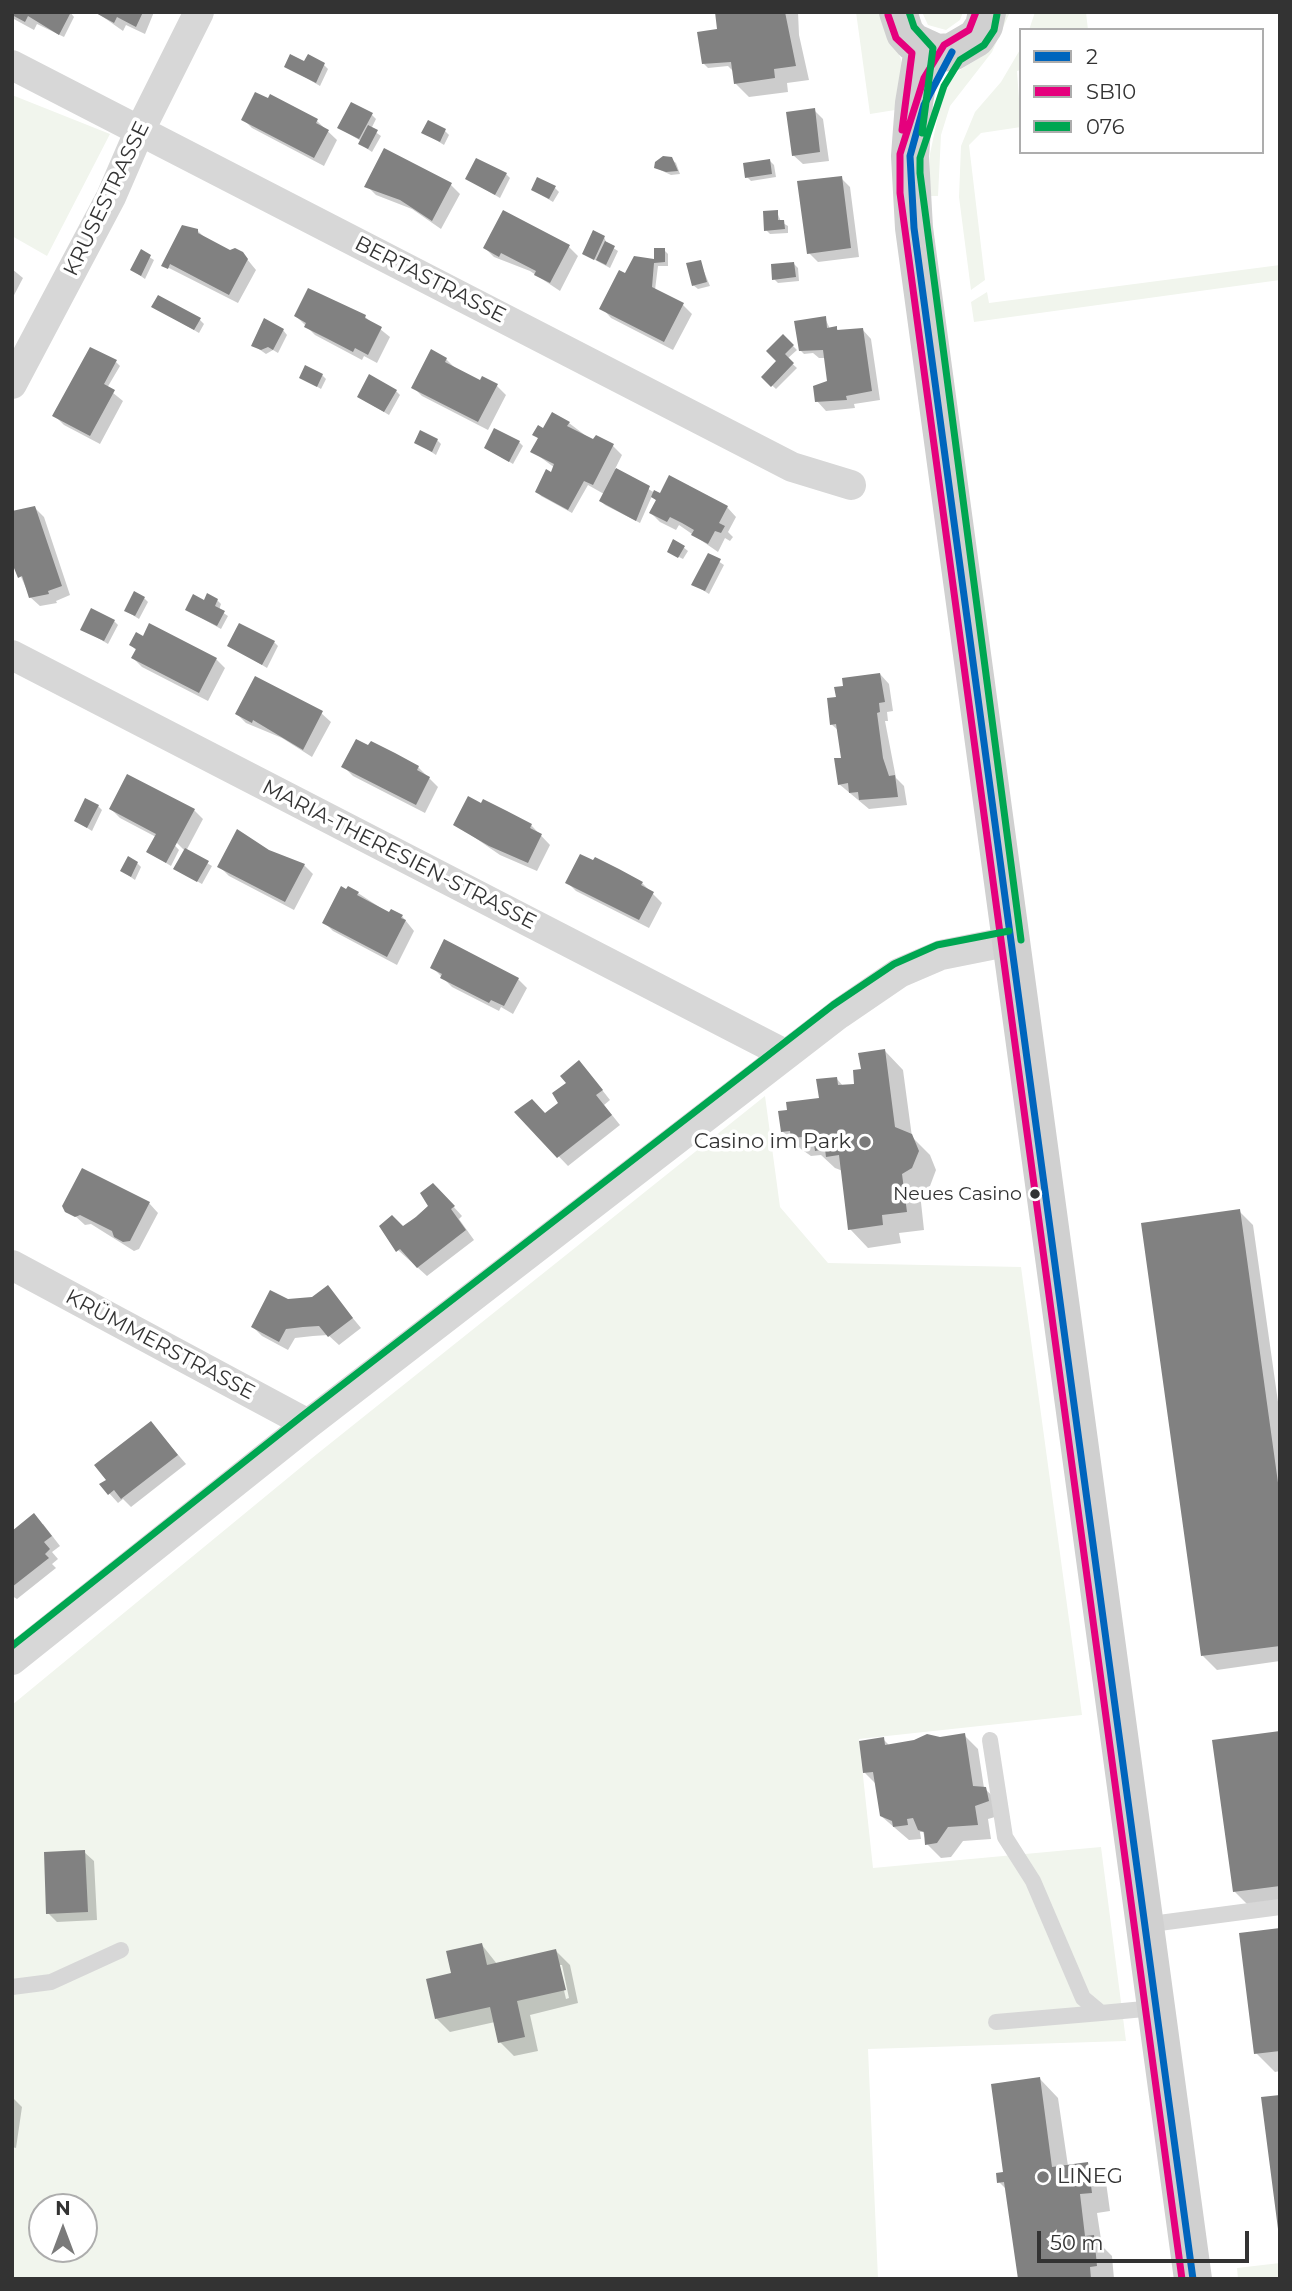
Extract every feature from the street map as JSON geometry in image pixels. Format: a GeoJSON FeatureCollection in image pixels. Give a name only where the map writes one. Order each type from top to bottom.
{"type":"FeatureCollection","features":[{"type":"Feature","properties":{"kind":"main road"},"geometry":{"type":"LineString","coordinates":[[898,12],[905,33],[938,51],[976,38],[984,26],[987,12]]}},
{"type":"Feature","properties":{"kind":"main road"},"geometry":{"type":"LineString","coordinates":[[938,51],[910,156],[914,228],[1192,2279]]}},
{"type":"Feature","properties":{"kind":"street","name":"KRUSESTRASSE"},"geometry":{"type":"LineString","coordinates":[[12,384],[93,233],[140,130],[199,12]]}},
{"type":"Feature","properties":{"kind":"street","name":"BERTASTRASSE"},"geometry":{"type":"LineString","coordinates":[[12,65],[792,467],[851,485]]}},
{"type":"Feature","properties":{"kind":"street","name":"MARIA-THERESIEN-STRASSE"},"geometry":{"type":"LineString","coordinates":[[12,655],[785,1054]]}},
{"type":"Feature","properties":{"kind":"street"},"geometry":{"type":"LineString","coordinates":[[12,1660],[308,1424],[785,1054],[899,973],[941,955],[1011,941]]}},
{"type":"Feature","properties":{"kind":"street","name":"KRÜMMERSTRASSE"},"geometry":{"type":"LineString","coordinates":[[12,1265],[308,1424]]}},
{"type":"Feature","properties":{"kind":"lane"},"geometry":{"type":"LineString","coordinates":[[990,1740],[1005,1837],[1033,1881],[1083,1998],[1101,2013]]}},
{"type":"Feature","properties":{"kind":"lane"},"geometry":{"type":"LineString","coordinates":[[1144,1926],[1280,1907]]}},
{"type":"Feature","properties":{"kind":"lane"},"geometry":{"type":"LineString","coordinates":[[12,1987],[51,1982],[121,1950]]}},
{"type":"Feature","properties":{"kind":"lane"},"geometry":{"type":"LineString","coordinates":[[996,2022],[1155,2008]]}},
{"type":"Feature","properties":{"kind":"shaded area"},"geometry":{"type":"Polygon","coordinates":[[[856,12],[883,12],[903,65],[895,110],[870,114],[856,12]]]}},
{"type":"Feature","properties":{"kind":"shaded area"},"geometry":{"type":"Polygon","coordinates":[[[922,12],[963,12],[960,20],[946,30],[928,25],[922,12]]]}},
{"type":"Feature","properties":{"kind":"shaded area"},"geometry":{"type":"Polygon","coordinates":[[[1004,12],[1010,12],[992,52],[950,106],[941,135],[938,196],[930,196],[930,154],[943,92],[958,71],[981,57],[1004,12]]]}},
{"type":"Feature","properties":{"kind":"shaded area"},"geometry":{"type":"Polygon","coordinates":[[[1035,12],[1086,12],[1088,28],[1030,28],[1035,12]]]}},
{"type":"Feature","properties":{"kind":"shaded area"},"geometry":{"type":"Polygon","coordinates":[[[1019,51],[1019,127],[981,133],[969,145],[985,280],[971,290],[959,197],[961,146],[975,112],[1001,82],[1019,51]]]}},
{"type":"Feature","properties":{"kind":"shaded area"},"geometry":{"type":"Polygon","coordinates":[[[12,95],[110,134],[47,256],[12,236],[12,95]]]}},
{"type":"Feature","properties":{"kind":"shaded area"},"geometry":{"type":"Polygon","coordinates":[[[1280,265],[1280,280],[974,322],[971,302],[987,292],[989,303],[1280,265]]]}},
{"type":"Feature","properties":{"kind":"shaded area"},"geometry":{"type":"Polygon","coordinates":[[[765,1096],[780,1207],[828,1263],[1021,1267],[1082,1715],[859,1739],[873,1868],[1101,1847],[1126,2041],[868,2049],[878,2279],[12,2279],[12,1705],[317,1454],[765,1096]]]}},
{"type":"Feature","properties":{"kind":"shaded area"},"geometry":{"type":"Polygon","coordinates":[[[1280,2263],[1280,2279],[1238,2279],[1237,2268],[1280,2263]]]}},
{"type":"Feature","properties":{"kind":"building"},"geometry":{"type":"Polygon","coordinates":[[[12,12],[71,12],[59,35],[28,16],[25,22],[12,15],[12,12]]]}},
{"type":"Feature","properties":{"kind":"building"},"geometry":{"type":"Polygon","coordinates":[[[94,12],[143,12],[136,27],[117,17],[114,23],[94,12]]]}},
{"type":"Feature","properties":{"kind":"building"},"geometry":{"type":"Polygon","coordinates":[[[715,12],[785,12],[796,66],[774,69],[775,78],[734,84],[731,62],[702,64],[697,32],[717,29],[715,12]]]}},
{"type":"Feature","properties":{"kind":"building"},"geometry":{"type":"Polygon","coordinates":[[[290,54],[304,61],[308,54],[325,63],[316,83],[284,67],[290,54]]]}},
{"type":"Feature","properties":{"kind":"building"},"geometry":{"type":"Polygon","coordinates":[[[255,92],[268,98],[270,94],[318,119],[316,123],[329,130],[314,158],[241,120],[255,92]]]}},
{"type":"Feature","properties":{"kind":"building"},"geometry":{"type":"Polygon","coordinates":[[[351,102],[373,113],[359,139],[337,128],[351,102]]]}},
{"type":"Feature","properties":{"kind":"building"},"geometry":{"type":"Polygon","coordinates":[[[815,108],[820,152],[792,156],[786,112],[815,108]]]}},
{"type":"Feature","properties":{"kind":"building"},"geometry":{"type":"Polygon","coordinates":[[[428,120],[446,129],[440,142],[421,133],[428,120]]]}},
{"type":"Feature","properties":{"kind":"building"},"geometry":{"type":"Polygon","coordinates":[[[368,125],[378,130],[368,149],[358,144],[368,125]]]}},
{"type":"Feature","properties":{"kind":"building"},"geometry":{"type":"Polygon","coordinates":[[[384,148],[452,183],[432,221],[400,200],[364,187],[384,148]]]}},
{"type":"Feature","properties":{"kind":"building"},"geometry":{"type":"Polygon","coordinates":[[[663,156],[672,157],[678,171],[666,172],[654,168],[655,162],[663,156]]]}},
{"type":"Feature","properties":{"kind":"building"},"geometry":{"type":"Polygon","coordinates":[[[476,158],[507,173],[495,195],[465,179],[476,158]]]}},
{"type":"Feature","properties":{"kind":"building"},"geometry":{"type":"Polygon","coordinates":[[[770,159],[772,174],[745,178],[743,163],[770,159]]]}},
{"type":"Feature","properties":{"kind":"building"},"geometry":{"type":"Polygon","coordinates":[[[842,176],[851,248],[807,254],[797,181],[842,176]]]}},
{"type":"Feature","properties":{"kind":"building"},"geometry":{"type":"Polygon","coordinates":[[[537,177],[556,186],[549,199],[531,190],[537,177]]]}},
{"type":"Feature","properties":{"kind":"building"},"geometry":{"type":"Polygon","coordinates":[[[503,210],[570,245],[550,283],[534,275],[536,271],[501,253],[499,257],[483,248],[503,210]]]}},
{"type":"Feature","properties":{"kind":"building"},"geometry":{"type":"Polygon","coordinates":[[[778,210],[778,220],[784,220],[785,229],[764,231],[763,211],[778,210]]]}},
{"type":"Feature","properties":{"kind":"building"},"geometry":{"type":"Polygon","coordinates":[[[182,225],[198,229],[198,233],[230,250],[235,248],[243,252],[248,259],[229,295],[170,264],[168,269],[161,266],[182,225]]]}},
{"type":"Feature","properties":{"kind":"building"},"geometry":{"type":"Polygon","coordinates":[[[593,230],[605,236],[594,260],[582,254],[593,230]]]}},
{"type":"Feature","properties":{"kind":"building"},"geometry":{"type":"Polygon","coordinates":[[[605,241],[615,246],[606,265],[596,260],[605,241]]]}},
{"type":"Feature","properties":{"kind":"building"},"geometry":{"type":"Polygon","coordinates":[[[654,248],[665,248],[665,262],[654,263],[652,287],[684,303],[664,342],[599,309],[619,270],[625,273],[634,256],[654,259],[654,248]]]}},
{"type":"Feature","properties":{"kind":"building"},"geometry":{"type":"Polygon","coordinates":[[[141,249],[151,255],[141,276],[130,270],[141,249]]]}},
{"type":"Feature","properties":{"kind":"building"},"geometry":{"type":"Polygon","coordinates":[[[701,260],[707,282],[692,286],[686,263],[701,260]]]}},
{"type":"Feature","properties":{"kind":"building"},"geometry":{"type":"Polygon","coordinates":[[[794,262],[796,277],[772,280],[771,264],[794,262]]]}},
{"type":"Feature","properties":{"kind":"building"},"geometry":{"type":"Polygon","coordinates":[[[308,288],[366,315],[365,318],[382,327],[368,355],[355,348],[353,352],[304,327],[306,323],[294,316],[308,288]]]}},
{"type":"Feature","properties":{"kind":"building"},"geometry":{"type":"Polygon","coordinates":[[[158,295],[201,318],[194,330],[151,307],[158,295]]]}},
{"type":"Feature","properties":{"kind":"building"},"geometry":{"type":"Polygon","coordinates":[[[826,316],[827,328],[863,328],[872,391],[846,396],[847,400],[815,402],[813,386],[827,381],[823,350],[799,351],[794,321],[826,316]]]}},
{"type":"Feature","properties":{"kind":"building"},"geometry":{"type":"Polygon","coordinates":[[[264,318],[284,329],[273,350],[268,347],[261,350],[251,346],[264,318]]]}},
{"type":"Feature","properties":{"kind":"building"},"geometry":{"type":"Polygon","coordinates":[[[783,334],[794,345],[785,354],[794,363],[771,387],[761,377],[776,361],[766,351],[783,334]]]}},
{"type":"Feature","properties":{"kind":"building"},"geometry":{"type":"Polygon","coordinates":[[[90,347],[117,360],[104,384],[115,390],[90,436],[52,416],[90,347]]]}},
{"type":"Feature","properties":{"kind":"building"},"geometry":{"type":"Polygon","coordinates":[[[431,349],[447,358],[445,362],[480,380],[482,376],[498,384],[478,422],[411,388],[431,349]]]}},
{"type":"Feature","properties":{"kind":"building"},"geometry":{"type":"Polygon","coordinates":[[[305,365],[323,374],[317,387],[299,378],[305,365]]]}},
{"type":"Feature","properties":{"kind":"building"},"geometry":{"type":"Polygon","coordinates":[[[369,374],[397,390],[384,412],[357,397],[369,374]]]}},
{"type":"Feature","properties":{"kind":"building"},"geometry":{"type":"Polygon","coordinates":[[[552,412],[570,422],[567,426],[593,439],[596,435],[614,444],[593,485],[584,481],[568,510],[535,492],[546,469],[551,472],[554,464],[530,452],[538,438],[532,435],[538,425],[543,428],[552,412]]]}},
{"type":"Feature","properties":{"kind":"building"},"geometry":{"type":"Polygon","coordinates":[[[494,428],[520,441],[509,462],[484,448],[494,428]]]}},
{"type":"Feature","properties":{"kind":"building"},"geometry":{"type":"Polygon","coordinates":[[[420,430],[438,439],[432,452],[414,443],[420,430]]]}},
{"type":"Feature","properties":{"kind":"building"},"geometry":{"type":"Polygon","coordinates":[[[616,468],[650,486],[636,521],[599,501],[616,468]]]}},
{"type":"Feature","properties":{"kind":"building"},"geometry":{"type":"Polygon","coordinates":[[[669,475],[728,506],[719,523],[725,526],[721,533],[715,531],[708,544],[691,535],[694,530],[682,523],[670,517],[667,522],[649,513],[656,500],[651,497],[654,490],[660,493],[669,475]]]}},
{"type":"Feature","properties":{"kind":"building"},"geometry":{"type":"Polygon","coordinates":[[[35,506],[62,586],[48,591],[49,594],[29,598],[22,576],[18,578],[12,563],[12,511],[35,506]]]}},
{"type":"Feature","properties":{"kind":"building"},"geometry":{"type":"Polygon","coordinates":[[[673,539],[685,546],[678,558],[667,552],[673,539]]]}},
{"type":"Feature","properties":{"kind":"building"},"geometry":{"type":"Polygon","coordinates":[[[708,553],[721,559],[705,591],[691,585],[708,553]]]}},
{"type":"Feature","properties":{"kind":"building"},"geometry":{"type":"Polygon","coordinates":[[[134,591],[145,597],[135,616],[124,611],[134,591]]]}},
{"type":"Feature","properties":{"kind":"building"},"geometry":{"type":"Polygon","coordinates":[[[207,593],[218,599],[215,606],[225,611],[217,626],[185,610],[193,594],[204,600],[207,593]]]}},
{"type":"Feature","properties":{"kind":"building"},"geometry":{"type":"Polygon","coordinates":[[[91,608],[115,620],[104,641],[80,630],[91,608]]]}},
{"type":"Feature","properties":{"kind":"building"},"geometry":{"type":"Polygon","coordinates":[[[149,623],[217,658],[199,693],[131,658],[136,649],[129,645],[136,632],[143,636],[149,623]]]}},
{"type":"Feature","properties":{"kind":"building"},"geometry":{"type":"Polygon","coordinates":[[[239,623],[275,641],[262,665],[227,646],[239,623]]]}},
{"type":"Feature","properties":{"kind":"building"},"geometry":{"type":"Polygon","coordinates":[[[880,673],[885,702],[879,703],[880,712],[877,713],[883,758],[889,776],[895,775],[898,797],[859,800],[858,792],[849,793],[848,783],[838,785],[834,758],[841,758],[836,724],[830,725],[827,698],[836,697],[834,687],[843,686],[842,678],[880,673]]]}},
{"type":"Feature","properties":{"kind":"building"},"geometry":{"type":"Polygon","coordinates":[[[255,676],[323,711],[303,750],[253,720],[252,723],[235,714],[255,676]]]}},
{"type":"Feature","properties":{"kind":"building"},"geometry":{"type":"Polygon","coordinates":[[[356,739],[368,745],[371,741],[395,753],[419,766],[417,770],[430,777],[416,805],[341,767],[356,739]]]}},
{"type":"Feature","properties":{"kind":"building"},"geometry":{"type":"Polygon","coordinates":[[[127,774],[195,809],[166,863],[146,852],[156,834],[109,809],[127,774]]]}},
{"type":"Feature","properties":{"kind":"building"},"geometry":{"type":"Polygon","coordinates":[[[468,796],[481,803],[483,799],[507,811],[532,824],[530,828],[542,834],[528,863],[489,846],[453,825],[468,796]]]}},
{"type":"Feature","properties":{"kind":"building"},"geometry":{"type":"Polygon","coordinates":[[[85,798],[99,805],[87,828],[74,821],[85,798]]]}},
{"type":"Feature","properties":{"kind":"building"},"geometry":{"type":"Polygon","coordinates":[[[237,829],[269,850],[305,864],[285,902],[217,867],[237,829]]]}},
{"type":"Feature","properties":{"kind":"building"},"geometry":{"type":"Polygon","coordinates":[[[185,848],[209,861],[197,882],[173,869],[185,848]]]}},
{"type":"Feature","properties":{"kind":"building"},"geometry":{"type":"Polygon","coordinates":[[[580,854],[593,860],[595,857],[619,869],[643,882],[641,885],[654,892],[639,920],[565,883],[580,854]]]}},
{"type":"Feature","properties":{"kind":"building"},"geometry":{"type":"Polygon","coordinates":[[[128,856],[138,862],[131,877],[120,871],[128,856]]]}},
{"type":"Feature","properties":{"kind":"building"},"geometry":{"type":"Polygon","coordinates":[[[341,886],[346,889],[348,886],[359,892],[357,895],[389,912],[391,909],[403,915],[401,918],[406,920],[387,957],[322,923],[341,886]]]}},
{"type":"Feature","properties":{"kind":"building"},"geometry":{"type":"Polygon","coordinates":[[[444,939],[519,978],[504,1006],[491,1000],[489,1003],[440,978],[442,974],[430,968],[444,939]]]}},
{"type":"Feature","properties":{"kind":"building","name":"Casino im Park"},"geometry":{"type":"Polygon","coordinates":[[[885,1049],[895,1127],[912,1134],[919,1151],[912,1168],[902,1174],[907,1212],[882,1215],[883,1225],[848,1230],[839,1155],[826,1157],[825,1149],[815,1151],[813,1136],[791,1138],[790,1131],[781,1132],[778,1111],[787,1110],[786,1102],[819,1098],[816,1079],[837,1077],[838,1085],[854,1084],[853,1070],[861,1069],[858,1053],[885,1049]]]}},
{"type":"Feature","properties":{"kind":"building"},"geometry":{"type":"Polygon","coordinates":[[[579,1060],[603,1090],[596,1095],[612,1115],[557,1158],[514,1112],[532,1099],[545,1113],[558,1103],[552,1093],[566,1083],[560,1076],[579,1060]]]}},
{"type":"Feature","properties":{"kind":"building"},"geometry":{"type":"Polygon","coordinates":[[[82,1168],[150,1202],[130,1241],[123,1242],[114,1237],[112,1231],[80,1215],[75,1217],[65,1212],[62,1206],[82,1168]]]}},
{"type":"Feature","properties":{"kind":"building"},"geometry":{"type":"Polygon","coordinates":[[[433,1183],[455,1206],[451,1209],[466,1230],[417,1268],[400,1249],[396,1252],[379,1226],[392,1215],[403,1226],[416,1217],[428,1206],[420,1193],[433,1183]]]}},
{"type":"Feature","properties":{"kind":"building"},"geometry":{"type":"Polygon","coordinates":[[[1240,1209],[1280,1497],[1280,1646],[1201,1656],[1141,1223],[1240,1209]]]}},
{"type":"Feature","properties":{"kind":"building"},"geometry":{"type":"Polygon","coordinates":[[[328,1285],[353,1318],[328,1337],[319,1326],[303,1327],[286,1329],[279,1342],[251,1327],[270,1290],[288,1299],[312,1297],[328,1285]]]}},
{"type":"Feature","properties":{"kind":"building"},"geometry":{"type":"Polygon","coordinates":[[[151,1421],[178,1455],[121,1499],[114,1490],[108,1495],[99,1484],[106,1480],[94,1465],[151,1421]]]}},
{"type":"Feature","properties":{"kind":"building"},"geometry":{"type":"Polygon","coordinates":[[[34,1513],[52,1536],[44,1542],[50,1549],[45,1554],[49,1558],[12,1587],[12,1531],[34,1513]]]}},
{"type":"Feature","properties":{"kind":"building"},"geometry":{"type":"Polygon","coordinates":[[[1280,1731],[1280,1886],[1233,1892],[1212,1740],[1280,1731]]]}},
{"type":"Feature","properties":{"kind":"building"},"geometry":{"type":"Polygon","coordinates":[[[965,1733],[973,1786],[986,1787],[989,1801],[975,1806],[978,1825],[948,1827],[937,1843],[925,1845],[924,1832],[918,1830],[913,1818],[907,1819],[908,1825],[893,1827],[892,1821],[880,1816],[873,1772],[863,1773],[859,1741],[884,1737],[885,1745],[914,1740],[927,1734],[940,1737],[965,1733]]]}},
{"type":"Feature","properties":{"kind":"building"},"geometry":{"type":"Polygon","coordinates":[[[85,1850],[88,1912],[46,1914],[44,1852],[85,1850]]]}},
{"type":"Feature","properties":{"kind":"building"},"geometry":{"type":"Polygon","coordinates":[[[1280,1928],[1280,2051],[1254,2054],[1239,1933],[1280,1928]]]}},
{"type":"Feature","properties":{"kind":"building"},"geometry":{"type":"Polygon","coordinates":[[[482,1943],[487,1965],[556,1949],[566,1990],[517,2001],[525,2037],[498,2043],[490,2007],[435,2019],[426,1979],[451,1973],[446,1951],[482,1943]]]}},
{"type":"Feature","properties":{"kind":"building","name":"LINEG"},"geometry":{"type":"Polygon","coordinates":[[[1040,2077],[1052,2167],[1088,2162],[1092,2193],[1080,2194],[1085,2236],[1094,2235],[1097,2266],[1090,2267],[1091,2279],[1018,2279],[1004,2182],[997,2183],[996,2173],[1003,2172],[991,2084],[1040,2077]]]}},
{"type":"Feature","properties":{"kind":"building"},"geometry":{"type":"Polygon","coordinates":[[[1280,2095],[1280,2229],[1278,2229],[1261,2097],[1280,2095]]]}},
{"type":"Feature","properties":{"kind":"transit line","name":"076"},"geometry":{"type":"LineString","coordinates":[[909,12],[914,27],[933,48],[922,133]]}},
{"type":"Feature","properties":{"kind":"transit line","name":"SB10"},"geometry":{"type":"LineString","coordinates":[[976,12],[969,30],[944,45],[924,78],[900,154],[900,193],[1182,2279]]}},
{"type":"Feature","properties":{"kind":"transit line","name":"076"},"geometry":{"type":"LineString","coordinates":[[997,14],[994,30],[984,45],[960,60],[944,86],[920,158],[920,173],[1021,940]]}},
{"type":"Feature","properties":{"kind":"transit line","name":"SB10"},"geometry":{"type":"LineString","coordinates":[[888,15],[896,38],[912,53],[902,130]]}},
{"type":"Feature","properties":{"kind":"transit line","name":"2"},"geometry":{"type":"LineString","coordinates":[[952,52],[924,105],[910,156],[914,228],[1193,2279]]}},
{"type":"Feature","properties":{"kind":"transit line","name":"076"},"geometry":{"type":"LineString","coordinates":[[12,1646],[302,1416],[833,1005],[894,964],[937,945],[1009,931]]}},
{"type":"Feature","properties":{"kind":"place","name":"Casino im Park"},"geometry":{"type":"Point","coordinates":[865,1142]}},
{"type":"Feature","properties":{"kind":"place","name":"Neues Casino"},"geometry":{"type":"Point","coordinates":[1035,1194]}},
{"type":"Feature","properties":{"kind":"place","name":"LINEG"},"geometry":{"type":"Point","coordinates":[1043,2177]}}]}
